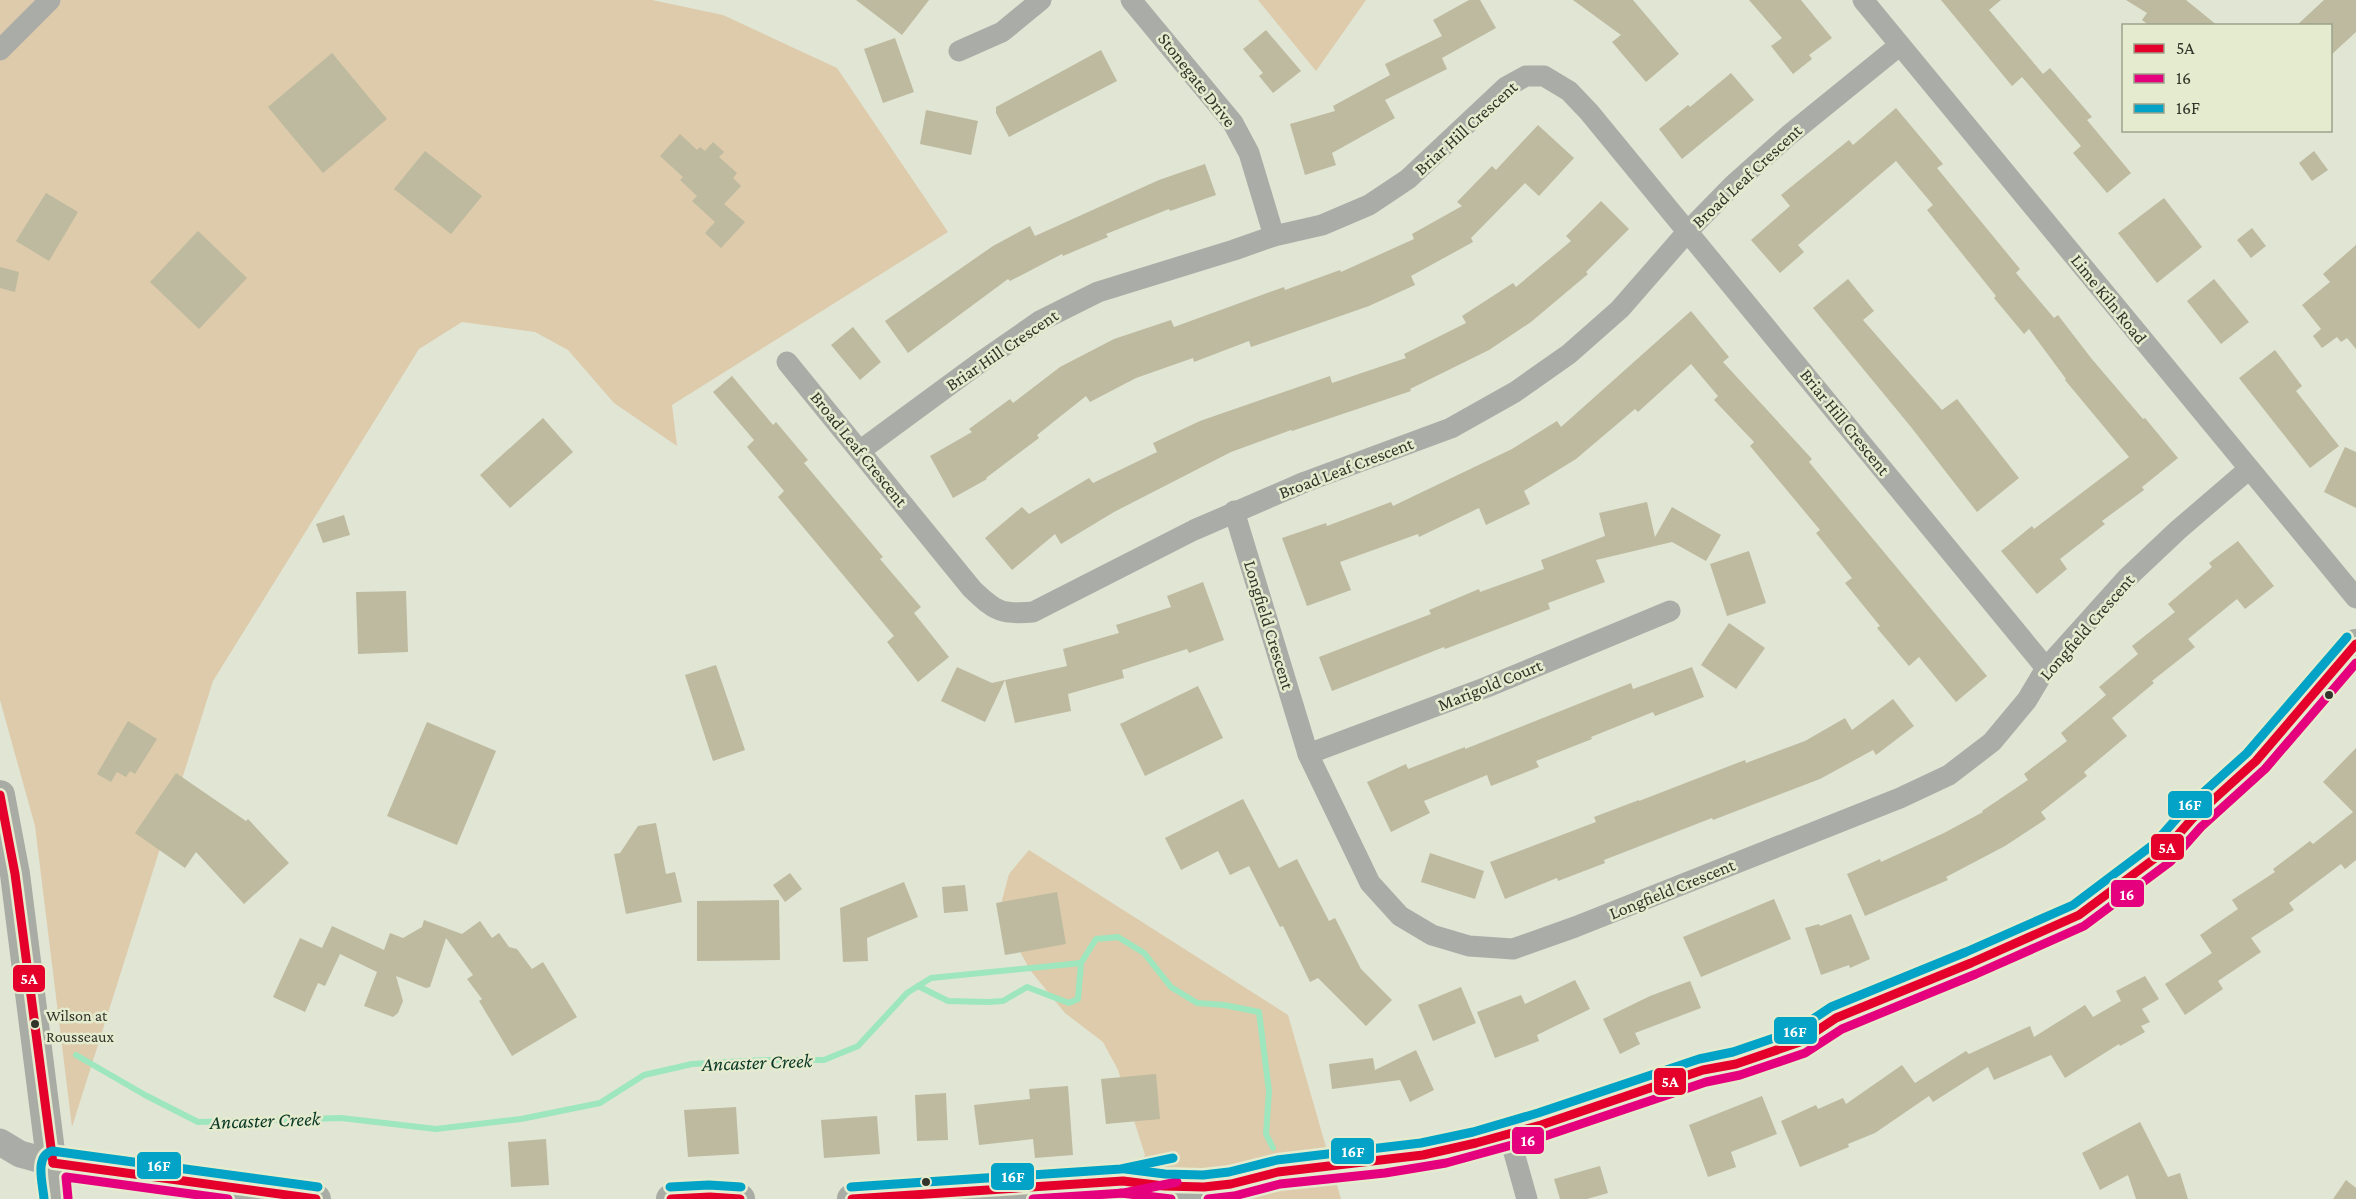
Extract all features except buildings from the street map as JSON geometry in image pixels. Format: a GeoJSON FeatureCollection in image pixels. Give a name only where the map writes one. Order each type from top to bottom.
{"type":"FeatureCollection","features":[{"type":"Feature","properties":{"kind":"main road"},"geometry":{"type":"LineString","coordinates":[[852,1199],[948,1197],[1123,1181],[1163,1188],[1197,1188],[1230,1184],[1282,1172],[1338,1168],[1441,1152],[1509,1135],[1703,1070],[1736,1064],[1800,1042],[1836,1018],[1971,963],[2079,915],[2114,890],[2162,853],[2192,819],[2256,761],[2356,644]]}},
{"type":"Feature","properties":{"kind":"main road"},"geometry":{"type":"LineString","coordinates":[[0,795],[15,874],[56,1199]]}},
{"type":"Feature","properties":{"kind":"main road"},"geometry":{"type":"LineString","coordinates":[[53,1163],[316,1199]]}},
{"type":"Feature","properties":{"kind":"main road"},"geometry":{"type":"LineString","coordinates":[[671,1199],[710,1197],[740,1199]]}},
{"type":"Feature","properties":{"kind":"street"},"geometry":{"type":"LineString","coordinates":[[0,50],[50,0]]}},
{"type":"Feature","properties":{"kind":"street"},"geometry":{"type":"LineString","coordinates":[[959,51],[1002,32],[1041,0]]}},
{"type":"Feature","properties":{"kind":"street","name":"Stonegate Drive"},"geometry":{"type":"LineString","coordinates":[[1131,0],[1233,123],[1248,153],[1274,236]]}},
{"type":"Feature","properties":{"kind":"street","name":"Lime Kiln Road"},"geometry":{"type":"LineString","coordinates":[[1863,0],[2356,598]]}},
{"type":"Feature","properties":{"kind":"street","name":"Broad Leaf Crescent"},"geometry":{"type":"LineString","coordinates":[[787,362],[972,589],[990,606],[1010,614],[1033,612],[1133,559],[1234,511],[1451,428],[1515,392],[1569,354],[1620,309],[1688,231],[1732,185],[1789,135],[1900,45]]}},
{"type":"Feature","properties":{"kind":"street","name":"Briar Hill Crescent"},"geometry":{"type":"LineString","coordinates":[[861,450],[1040,321],[1098,292],[1274,236],[1322,225],[1369,205],[1408,179],[1506,87],[1526,76],[1544,76],[1569,91],[1589,112],[2046,668]]}},
{"type":"Feature","properties":{"kind":"street","name":"Longfield Crescent"},"geometry":{"type":"LineString","coordinates":[[1234,511],[1308,754],[1370,883],[1400,916],[1432,935],[1469,946],[1514,949],[1586,923],[1900,798],[1949,775],[1992,742],[2027,700],[2046,668],[2126,579],[2248,469]]}},
{"type":"Feature","properties":{"kind":"street","name":"Marigold Court"},"geometry":{"type":"LineString","coordinates":[[1308,754],[1486,687],[1670,611]]}},
{"type":"Feature","properties":{"kind":"street"},"geometry":{"type":"LineString","coordinates":[[1509,1135],[1527,1199]]}},
{"type":"Feature","properties":{"kind":"street"},"geometry":{"type":"LineString","coordinates":[[0,1142],[20,1154],[53,1163]]}},
{"type":"Feature","properties":{"kind":"shaded area"},"geometry":{"type":"Polygon","coordinates":[[[0,0],[652,0],[723,15],[837,68],[948,232],[672,405],[677,446],[614,403],[568,350],[535,332],[462,322],[419,349],[213,681],[72,1127],[35,826],[0,700],[0,0]]]}},
{"type":"Feature","properties":{"kind":"shaded area"},"geometry":{"type":"Polygon","coordinates":[[[1258,0],[1366,0],[1316,71],[1258,0]]]}},
{"type":"Feature","properties":{"kind":"shaded area"},"geometry":{"type":"Polygon","coordinates":[[[1029,850],[1288,1015],[1341,1199],[944,1199],[1137,1171],[1145,1155],[1118,1070],[1103,1042],[1065,1013],[1030,970],[1006,926],[1001,904],[1009,874],[1029,850]]]}},
{"type":"Feature","properties":{"kind":"waterway","name":"Ancaster Creek"},"geometry":{"type":"LineString","coordinates":[[76,1055],[145,1095],[198,1122],[341,1118],[436,1129],[521,1119],[600,1103],[644,1075],[692,1064],[824,1060],[858,1046],[907,993],[931,978],[1081,963],[1096,939],[1118,937],[1144,953],[1171,987],[1197,1003],[1224,1005],[1259,1012],[1269,1091],[1266,1134],[1273,1148]]}},
{"type":"Feature","properties":{"kind":"waterway"},"geometry":{"type":"LineString","coordinates":[[918,986],[948,1001],[1003,1001],[1027,987],[1069,1003],[1078,999],[1081,963]]}},
{"type":"Feature","properties":{"kind":"transit line","name":"16F"},"geometry":{"type":"LineString","coordinates":[[1125,1169],[1165,1174],[1203,1175],[1229,1172],[1277,1160],[1421,1143],[1473,1132],[1538,1113],[1699,1059],[1733,1052],[1795,1031],[1831,1007],[2073,905],[2154,844],[2184,810],[2247,753],[2347,637]]}},
{"type":"Feature","properties":{"kind":"transit line","name":"5A"},"geometry":{"type":"LineString","coordinates":[[852,1199],[1123,1181],[1164,1186],[1204,1187],[1231,1184],[1278,1172],[1423,1155],[1541,1125],[1703,1070],[1736,1064],[1800,1042],[1836,1018],[1971,963],[2079,915],[2162,853],[2192,819],[2256,761],[2356,644]]}},
{"type":"Feature","properties":{"kind":"transit line","name":"16"},"geometry":{"type":"LineString","coordinates":[[1208,1199],[1234,1196],[1280,1184],[1385,1173],[1446,1163],[1545,1136],[1706,1082],[1740,1075],[1805,1053],[1842,1029],[1976,974],[2084,926],[2170,862],[2201,827],[2265,769],[2356,663]]}},
{"type":"Feature","properties":{"kind":"transit line","name":"5A"},"geometry":{"type":"LineString","coordinates":[[0,795],[15,874],[53,1163]]}},
{"type":"Feature","properties":{"kind":"transit line","name":"16F"},"geometry":{"type":"LineString","coordinates":[[44,1199],[41,1164],[46,1154],[52,1151],[318,1187]]}},
{"type":"Feature","properties":{"kind":"transit line","name":"16F"},"geometry":{"type":"LineString","coordinates":[[851,1187],[1121,1169],[1173,1158]]}},
{"type":"Feature","properties":{"kind":"transit line","name":"5A"},"geometry":{"type":"LineString","coordinates":[[53,1163],[316,1199]]}},
{"type":"Feature","properties":{"kind":"transit line","name":"16"},"geometry":{"type":"LineString","coordinates":[[68,1198],[66,1177],[228,1199]]}},
{"type":"Feature","properties":{"kind":"transit line","name":"16"},"geometry":{"type":"LineString","coordinates":[[1033,1199],[1124,1193],[1177,1182]]}},
{"type":"Feature","properties":{"kind":"transit line","name":"16F"},"geometry":{"type":"LineString","coordinates":[[670,1187],[709,1185],[741,1187]]}},
{"type":"Feature","properties":{"kind":"transit line","name":"16"},"geometry":{"type":"LineString","coordinates":[[1121,1193],[1171,1199]]}},
{"type":"Feature","properties":{"kind":"transit line","name":"5A"},"geometry":{"type":"LineString","coordinates":[[671,1199],[710,1197],[740,1199]]}},
{"type":"Feature","properties":{"kind":"place","name":"Wilson at Rousseaux"},"geometry":{"type":"Point","coordinates":[35,1024]}}]}
